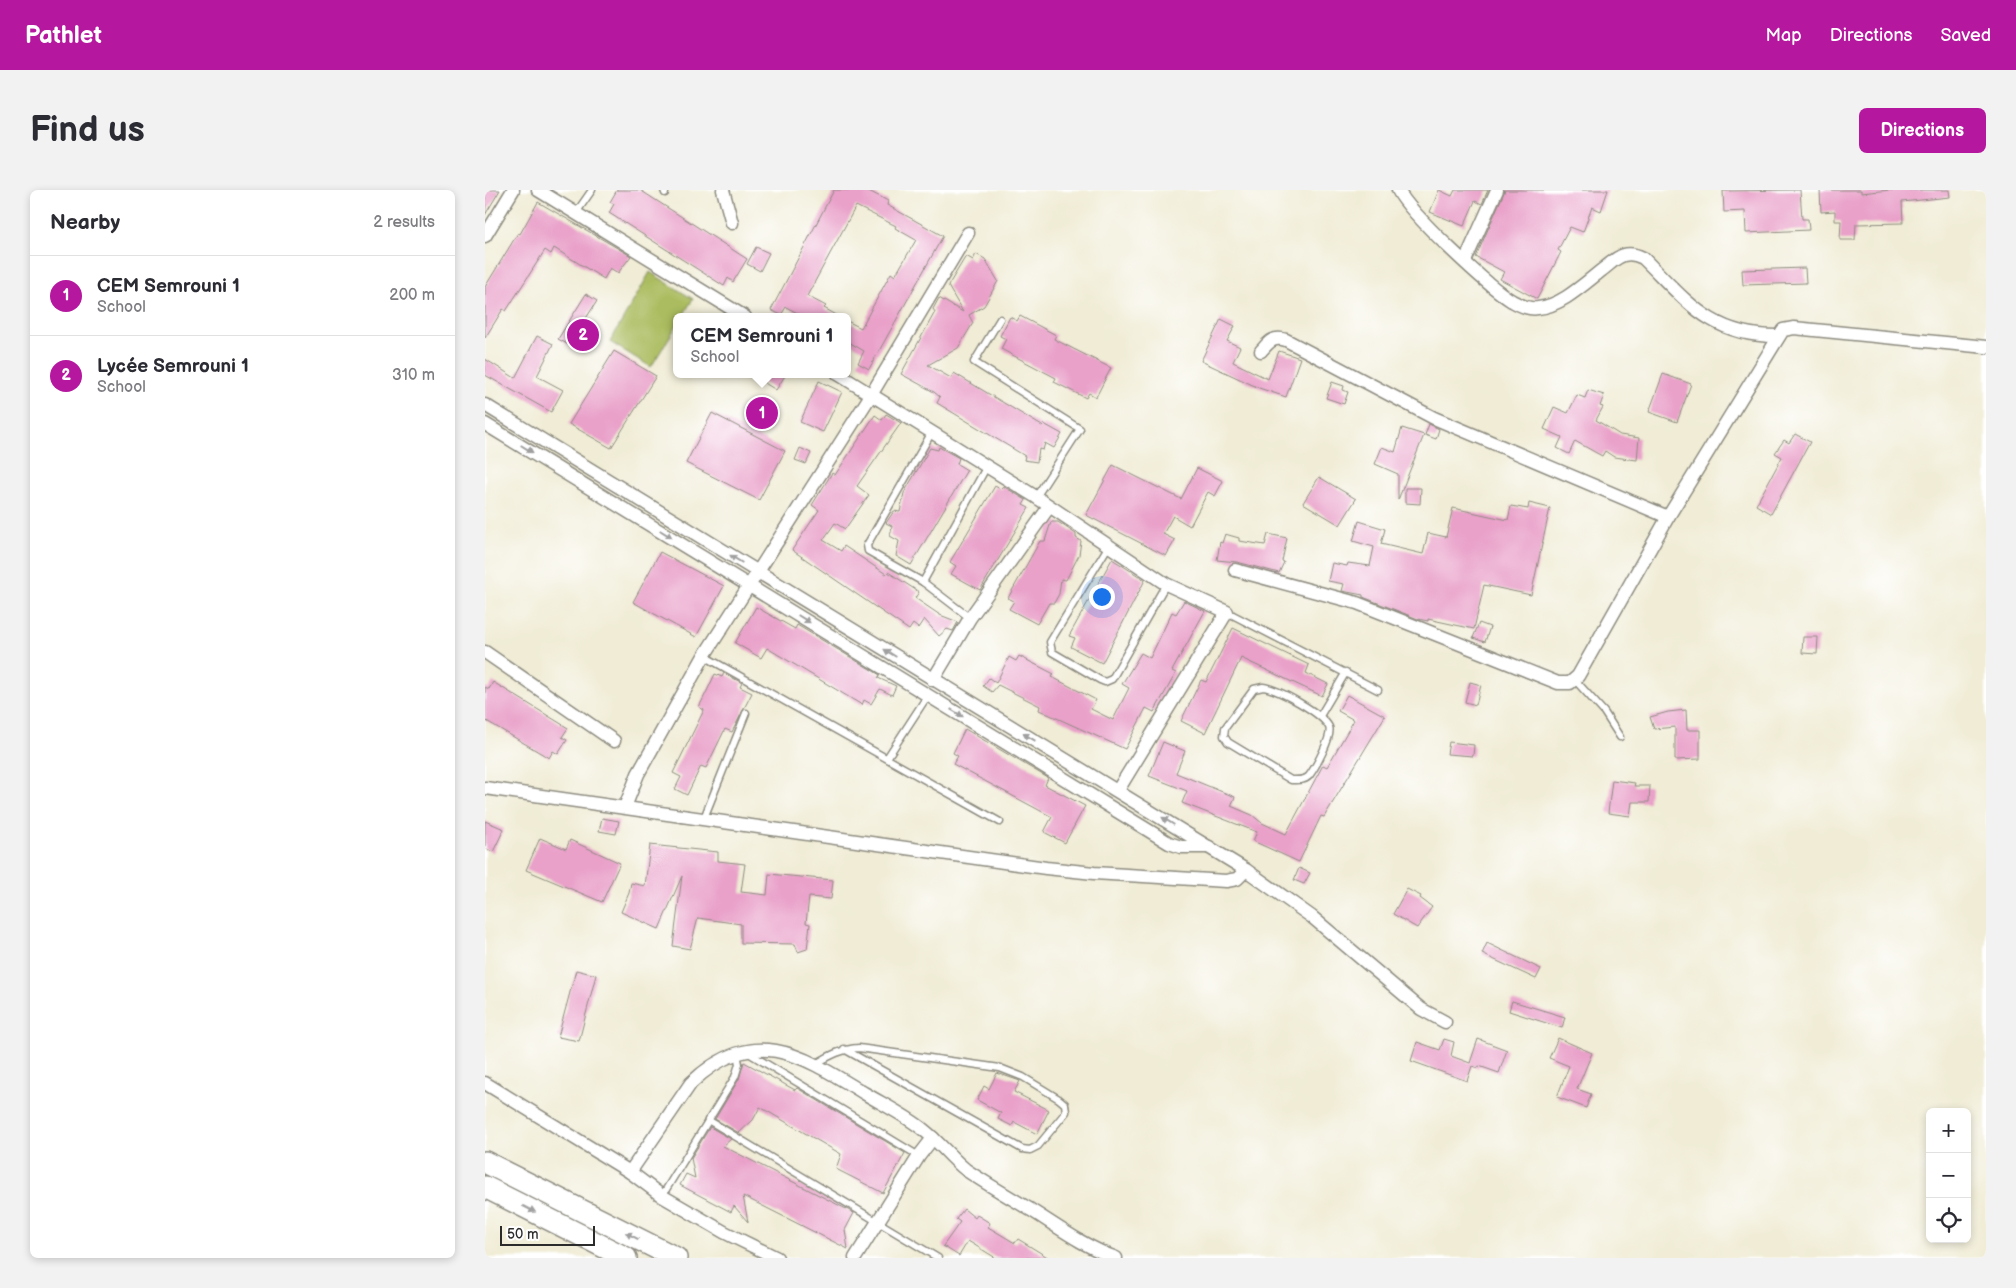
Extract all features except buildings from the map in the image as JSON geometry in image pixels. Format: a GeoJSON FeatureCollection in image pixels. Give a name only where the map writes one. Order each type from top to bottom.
{"type":"FeatureCollection","features":[{"type":"Feature","properties":{"kind":"highway"},"geometry":{"type":"LineString","coordinates":[[485,1162],[675,1258]]}},
{"type":"Feature","properties":{"kind":"highway"},"geometry":{"type":"LineString","coordinates":[[485,1187],[625,1258]]}},
{"type":"Feature","properties":{"kind":"street"},"geometry":{"type":"LineString","coordinates":[[485,236],[513,190]]}},
{"type":"Feature","properties":{"kind":"street"},"geometry":{"type":"LineString","coordinates":[[538,190],[738,313]]}},
{"type":"Feature","properties":{"kind":"street"},"geometry":{"type":"LineString","coordinates":[[723,190],[732,223]]}},
{"type":"Feature","properties":{"kind":"street"},"geometry":{"type":"LineString","coordinates":[[1398,190],[1416,213],[1488,283],[1512,301],[1527,308],[1537,308],[1551,304],[1576,290],[1617,258],[1634,254],[1643,258],[1683,300],[1706,317],[1736,332],[1754,336],[1779,336]]}},
{"type":"Feature","properties":{"kind":"street"},"geometry":{"type":"LineString","coordinates":[[1465,261],[1497,190]]}},
{"type":"Feature","properties":{"kind":"street"},"geometry":{"type":"LineString","coordinates":[[625,807],[638,774],[704,656],[871,395],[968,233]]}},
{"type":"Feature","properties":{"kind":"street"},"geometry":{"type":"LineString","coordinates":[[1235,570],[1357,603],[1558,683],[1565,684],[1575,680],[1668,517],[1783,330],[1794,328],[1986,347]]}},
{"type":"Feature","properties":{"kind":"street"},"geometry":{"type":"LineString","coordinates":[[1261,351],[1270,340],[1280,338],[1285,340],[1434,418],[1668,517]]}},
{"type":"Feature","properties":{"kind":"street"},"geometry":{"type":"LineString","coordinates":[[844,378],[1036,497],[1166,584],[1227,612],[1118,790]]}},
{"type":"Feature","properties":{"kind":"street"},"geometry":{"type":"LineString","coordinates":[[485,405],[933,680],[1118,790],[1246,870],[1312,917],[1421,1009],[1445,1022]]}},
{"type":"Feature","properties":{"kind":"street"},"geometry":{"type":"LineString","coordinates":[[485,424],[1169,843],[1181,847],[1209,847]]}},
{"type":"Feature","properties":{"kind":"street"},"geometry":{"type":"LineString","coordinates":[[933,680],[970,618],[1049,507]]}},
{"type":"Feature","properties":{"kind":"street"},"geometry":{"type":"LineString","coordinates":[[485,652],[614,741]]}},
{"type":"Feature","properties":{"kind":"street"},"geometry":{"type":"LineString","coordinates":[[485,788],[1094,873],[1226,881],[1237,879],[1246,870]]}},
{"type":"Feature","properties":{"kind":"street"},"geometry":{"type":"LineString","coordinates":[[630,1172],[691,1083],[710,1067],[742,1053],[785,1052],[816,1064],[921,1127],[967,1170],[1086,1245],[1116,1258]]}},
{"type":"Feature","properties":{"kind":"street"},"geometry":{"type":"LineString","coordinates":[[485,1082],[630,1172],[662,1196],[724,1232],[777,1258]]}},
{"type":"Feature","properties":{"kind":"street"},"geometry":{"type":"LineString","coordinates":[[855,1258],[919,1156],[933,1138]]}},
{"type":"Feature","properties":{"kind":"lane"},"geometry":{"type":"LineString","coordinates":[[576,213],[592,190]]}},
{"type":"Feature","properties":{"kind":"lane"},"geometry":{"type":"LineString","coordinates":[[1000,320],[974,362],[1080,429],[1036,497]]}},
{"type":"Feature","properties":{"kind":"lane"},"geometry":{"type":"LineString","coordinates":[[932,432],[867,545],[868,551],[923,582],[970,618]]}},
{"type":"Feature","properties":{"kind":"lane"},"geometry":{"type":"LineString","coordinates":[[923,582],[987,466]]}},
{"type":"Feature","properties":{"kind":"lane"},"geometry":{"type":"LineString","coordinates":[[1108,546],[1050,642],[1052,652],[1100,680],[1105,682],[1112,679],[1166,584]]}},
{"type":"Feature","properties":{"kind":"lane"},"geometry":{"type":"LineString","coordinates":[[1227,612],[1378,690]]}},
{"type":"Feature","properties":{"kind":"lane"},"geometry":{"type":"LineString","coordinates":[[704,656],[1000,822]]}},
{"type":"Feature","properties":{"kind":"lane"},"geometry":{"type":"LineString","coordinates":[[1320,716],[1346,672]]}},
{"type":"Feature","properties":{"kind":"lane"},"geometry":{"type":"LineString","coordinates":[[1575,680],[1604,712],[1620,737]]}},
{"type":"Feature","properties":{"kind":"lane"},"geometry":{"type":"LineString","coordinates":[[1272,688],[1320,716],[1329,727],[1330,736],[1308,777],[1300,781],[1291,780],[1228,742],[1224,736],[1225,728],[1254,689],[1272,688]]}},
{"type":"Feature","properties":{"kind":"lane"},"geometry":{"type":"LineString","coordinates":[[887,758],[928,695]]}},
{"type":"Feature","properties":{"kind":"lane"},"geometry":{"type":"LineString","coordinates":[[704,818],[746,713]]}},
{"type":"Feature","properties":{"kind":"lane"},"geometry":{"type":"LineString","coordinates":[[816,1064],[844,1050],[867,1048],[1000,1068],[1023,1078],[1059,1099],[1065,1104],[1067,1112],[1038,1146],[1030,1150],[1022,1149],[844,1050]]}},
{"type":"Feature","properties":{"kind":"lane"},"geometry":{"type":"LineString","coordinates":[[662,1196],[735,1077],[742,1053],[919,1156]]}},
{"type":"Feature","properties":{"kind":"lane"},"geometry":{"type":"LineString","coordinates":[[708,1120],[938,1258]]}},
{"type":"Feature","properties":{"kind":"green space"},"geometry":{"type":"Polygon","coordinates":[[[650,272],[693,299],[684,313],[673,313],[673,331],[651,367],[610,342],[650,272]]]}},
{"type":"Feature","properties":{"kind":"place","name":"Lycée Semrouni 1"},"geometry":{"type":"Point","coordinates":[583,335]}},
{"type":"Feature","properties":{"kind":"place","name":"CEM Semrouni 1"},"geometry":{"type":"Point","coordinates":[762,413]}}]}
